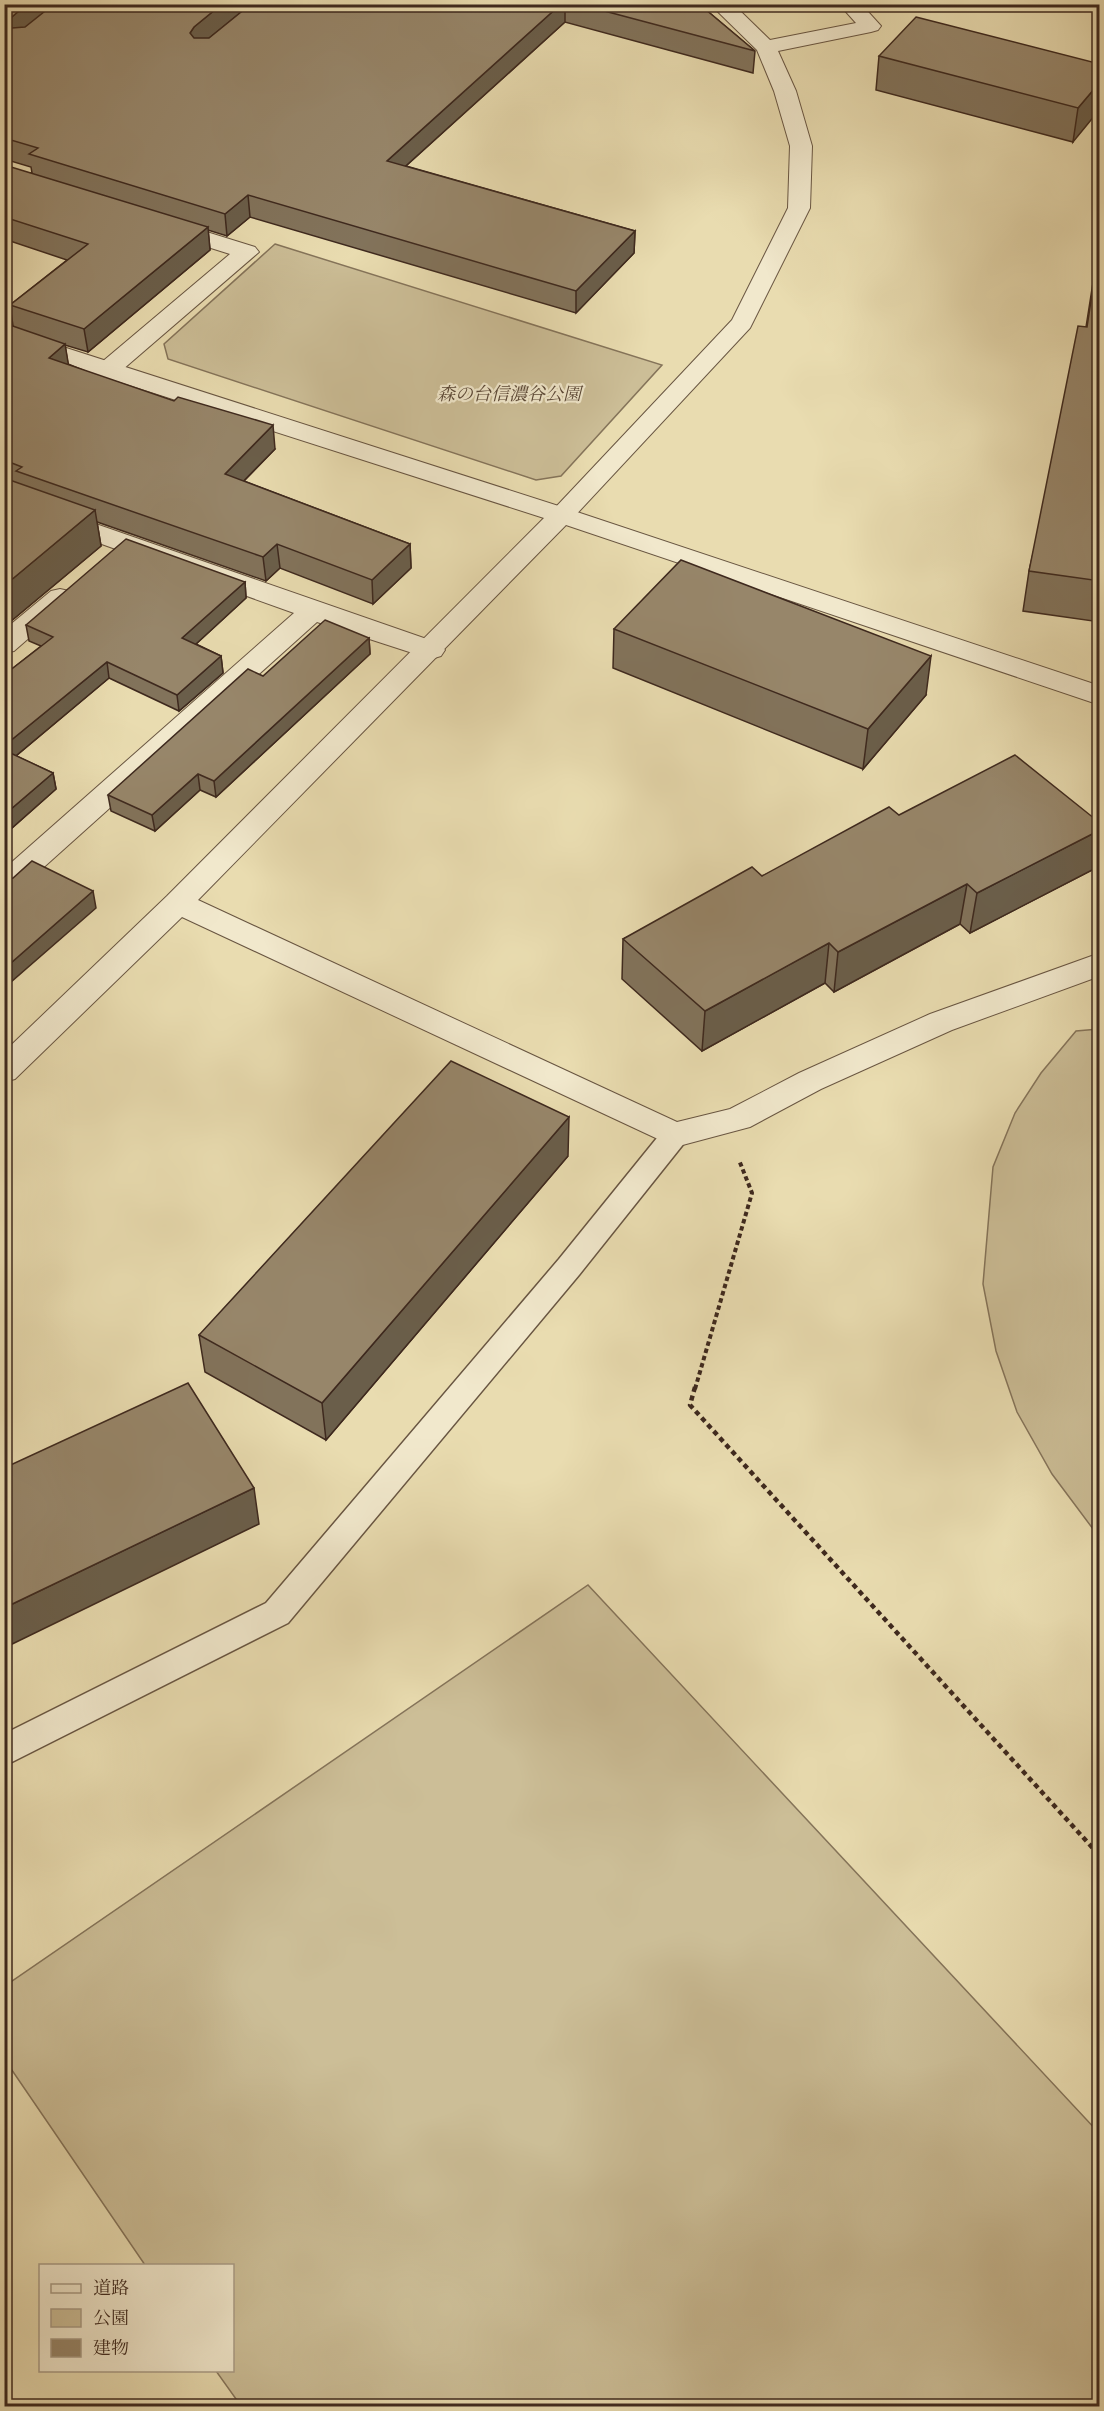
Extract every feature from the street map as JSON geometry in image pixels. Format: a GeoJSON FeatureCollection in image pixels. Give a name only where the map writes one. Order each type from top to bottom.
{"type":"FeatureCollection","features":[{"type":"Feature","properties":{"kind":"street"},"geometry":{"type":"LineString","coordinates":[[4,1071],[178,903],[431,650],[742,324],[799,207],[801,146],[785,92],[766,47],[720,4]]}},
{"type":"Feature","properties":{"kind":"street"},"geometry":{"type":"LineString","coordinates":[[766,47],[871,26],[849,4]]}},
{"type":"Feature","properties":{"kind":"street"},"geometry":{"type":"LineString","coordinates":[[105,372],[247,252],[147,221]]}},
{"type":"Feature","properties":{"kind":"street"},"geometry":{"type":"LineString","coordinates":[[4,334],[105,372],[562,515],[889,623],[1100,696]]}},
{"type":"Feature","properties":{"kind":"street"},"geometry":{"type":"LineString","coordinates":[[4,500],[313,611],[431,650]]}},
{"type":"Feature","properties":{"kind":"street"},"geometry":{"type":"LineString","coordinates":[[4,645],[126,543]]}},
{"type":"Feature","properties":{"kind":"street"},"geometry":{"type":"LineString","coordinates":[[4,886],[313,611]]}},
{"type":"Feature","properties":{"kind":"street"},"geometry":{"type":"LineString","coordinates":[[178,903],[675,1135],[739,1119],[810,1081],[941,1022],[1100,964]]}},
{"type":"Feature","properties":{"kind":"lane"},"geometry":{"type":"LineString","coordinates":[[4,1751],[277,1613],[569,1267],[675,1135]]}},
{"type":"Feature","properties":{"kind":"path"},"geometry":{"type":"LineString","coordinates":[[720,1122],[732,1141],[752,1193],[690,1405],[1100,1856]]}},
{"type":"Feature","properties":{"kind":"green space","name":"森の台信濃谷公園"},"geometry":{"type":"Polygon","coordinates":[[[275,244],[662,365],[561,476],[536,480],[168,359],[164,344],[275,244]]]}},
{"type":"Feature","properties":{"kind":"green space"},"geometry":{"type":"Polygon","coordinates":[[[1100,1029],[1099,1537],[1052,1474],[1017,1412],[996,1351],[983,1284],[993,1167],[1015,1113],[1041,1073],[1076,1031],[1100,1029]]]}},
{"type":"Feature","properties":{"kind":"green space"},"geometry":{"type":"Polygon","coordinates":[[[588,1585],[1099,2133],[1099,2406],[241,2406],[217,2372],[234,2372],[234,2264],[144,2264],[5,2060],[5,1986],[588,1585]]]}},
{"type":"Feature","properties":{"kind":"building"},"geometry":{"type":"Polygon","coordinates":[[[4,4],[27,4],[6,22],[12,28],[25,27],[54,4],[222,4],[190,33],[194,38],[209,38],[251,4],[561,4],[387,161],[635,231],[576,291],[248,195],[225,214],[29,154],[38,148],[4,138],[4,4]]]}},
{"type":"Feature","properties":{"kind":"building"},"geometry":{"type":"Polygon","coordinates":[[[578,4],[699,4],[755,51],[578,4]]]}},
{"type":"Feature","properties":{"kind":"building"},"geometry":{"type":"Polygon","coordinates":[[[916,17],[1100,64],[1100,82],[1078,108],[879,56],[916,17]]]}},
{"type":"Feature","properties":{"kind":"building"},"geometry":{"type":"Polygon","coordinates":[[[11,167],[208,227],[84,329],[10,305],[88,244],[4,217],[4,171],[11,167]]]}},
{"type":"Feature","properties":{"kind":"building"},"geometry":{"type":"Polygon","coordinates":[[[1100,242],[1100,581],[1029,571],[1078,326],[1087,327],[1100,242]]]}},
{"type":"Feature","properties":{"kind":"building"},"geometry":{"type":"Polygon","coordinates":[[[4,323],[65,344],[49,358],[174,401],[178,397],[273,425],[225,474],[410,544],[372,580],[277,544],[263,557],[16,471],[22,467],[4,460],[4,407],[7,406],[4,405],[4,323]]]}},
{"type":"Feature","properties":{"kind":"building"},"geometry":{"type":"Polygon","coordinates":[[[4,478],[95,510],[4,586],[4,478]]]}},
{"type":"Feature","properties":{"kind":"building"},"geometry":{"type":"Polygon","coordinates":[[[126,539],[245,582],[182,638],[221,656],[177,695],[107,662],[4,746],[4,675],[53,637],[26,625],[126,539]]]}},
{"type":"Feature","properties":{"kind":"building"},"geometry":{"type":"Polygon","coordinates":[[[681,560],[931,656],[868,729],[614,629],[681,560]]]}},
{"type":"Feature","properties":{"kind":"building"},"geometry":{"type":"Polygon","coordinates":[[[325,620],[369,638],[214,781],[198,774],[152,815],[108,795],[248,669],[263,676],[325,620]]]}},
{"type":"Feature","properties":{"kind":"building"},"geometry":{"type":"Polygon","coordinates":[[[4,750],[53,773],[4,815],[4,750]]]}},
{"type":"Feature","properties":{"kind":"building"},"geometry":{"type":"Polygon","coordinates":[[[1015,755],[1100,823],[1100,830],[977,893],[967,884],[838,952],[829,943],[705,1011],[623,939],[752,867],[762,876],[889,807],[899,815],[1015,755]]]}},
{"type":"Feature","properties":{"kind":"building"},"geometry":{"type":"Polygon","coordinates":[[[32,861],[93,891],[4,969],[4,880],[13,878],[32,861]]]}},
{"type":"Feature","properties":{"kind":"building"},"geometry":{"type":"Polygon","coordinates":[[[451,1061],[569,1117],[322,1403],[199,1335],[451,1061]]]}},
{"type":"Feature","properties":{"kind":"building"},"geometry":{"type":"Polygon","coordinates":[[[188,1383],[254,1488],[4,1608],[4,1468],[188,1383]]]}}]}
